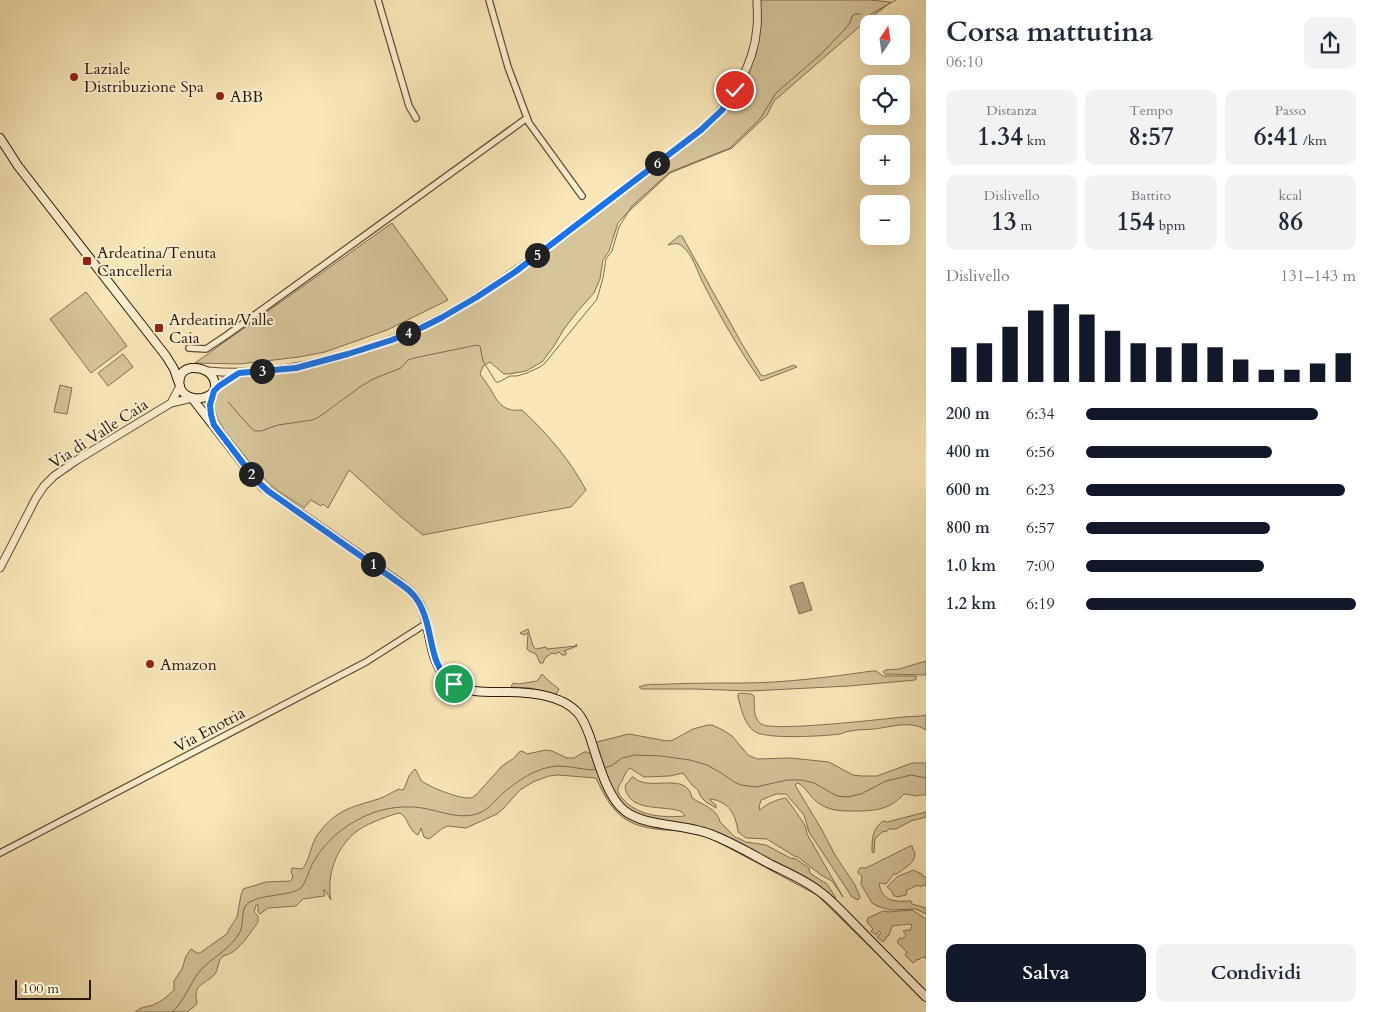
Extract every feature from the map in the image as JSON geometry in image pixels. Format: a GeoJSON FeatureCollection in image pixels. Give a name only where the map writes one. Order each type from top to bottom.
{"type":"FeatureCollection","features":[{"type":"Feature","properties":{"kind":"main road"},"geometry":{"type":"LineString","coordinates":[[0,138],[30,182],[166,356],[174,368],[180,386],[185,393],[192,398],[214,425],[255,479],[264,488],[409,590],[422,609],[436,662],[450,681],[474,691],[530,694],[565,703],[582,718],[603,775],[615,801],[621,809],[631,816],[646,821],[690,828],[713,835],[814,888],[834,904],[926,997]]}},
{"type":"Feature","properties":{"kind":"main road"},"geometry":{"type":"LineString","coordinates":[[166,356],[177,364],[190,368],[204,369],[212,375],[214,391],[210,407],[214,425]]}},
{"type":"Feature","properties":{"kind":"main road"},"geometry":{"type":"LineString","coordinates":[[180,386],[182,374],[190,368]]}},
{"type":"Feature","properties":{"kind":"main road"},"geometry":{"type":"LineString","coordinates":[[192,398],[206,398],[214,391]]}},
{"type":"Feature","properties":{"kind":"street"},"geometry":{"type":"LineString","coordinates":[[378,0],[409,106],[416,118]]}},
{"type":"Feature","properties":{"kind":"street"},"geometry":{"type":"LineString","coordinates":[[489,0],[508,67],[529,123],[582,196]]}},
{"type":"Feature","properties":{"kind":"street"},"geometry":{"type":"LineString","coordinates":[[208,371],[239,373],[280,370],[311,365],[392,340],[441,318],[515,272],[701,130],[722,110],[738,85],[751,55],[757,28],[757,0]]}},
{"type":"Feature","properties":{"kind":"street"},"geometry":{"type":"LineString","coordinates":[[189,348],[206,349],[227,335],[527,118]]}},
{"type":"Feature","properties":{"kind":"street"},"geometry":{"type":"LineString","coordinates":[[214,391],[225,381],[239,373]]}},
{"type":"Feature","properties":{"kind":"street","name":"Via di Valle Caia"},"geometry":{"type":"LineString","coordinates":[[171,403],[180,386]]}},
{"type":"Feature","properties":{"kind":"street","name":"Via di Valle Caia"},"geometry":{"type":"LineString","coordinates":[[0,568],[44,486],[77,460],[171,403],[192,398]]}},
{"type":"Feature","properties":{"kind":"street","name":"Via Enotria"},"geometry":{"type":"LineString","coordinates":[[0,853],[366,662],[427,623]]}},
{"type":"Feature","properties":{"kind":"shaded area"},"geometry":{"type":"Polygon","coordinates":[[[760,0],[869,0],[891,2],[874,15],[860,15],[860,26],[774,101],[767,115],[732,148],[670,173],[625,215],[618,223],[609,251],[603,260],[600,279],[594,293],[564,329],[542,362],[526,371],[509,374],[504,374],[490,362],[483,366],[480,374],[502,405],[510,410],[522,410],[549,438],[573,468],[586,490],[571,507],[423,535],[349,470],[328,508],[311,500],[304,508],[276,489],[252,465],[219,422],[215,412],[214,402],[217,393],[225,385],[239,378],[307,369],[352,357],[430,326],[466,307],[533,262],[716,122],[756,54],[760,27],[760,0]]]}},
{"type":"Feature","properties":{"kind":"shaded area"},"geometry":{"type":"Polygon","coordinates":[[[392,223],[448,300],[387,330],[325,352],[240,364],[195,363],[392,223]]]}},
{"type":"Feature","properties":{"kind":"shaded area"},"geometry":{"type":"Polygon","coordinates":[[[679,236],[682,236],[761,375],[764,376],[794,365],[797,367],[761,381],[723,320],[689,254],[679,244],[668,245],[679,236]]]}},
{"type":"Feature","properties":{"kind":"shaded area"},"geometry":{"type":"Polygon","coordinates":[[[86,292],[127,346],[91,373],[50,319],[86,292]]]}},
{"type":"Feature","properties":{"kind":"shaded area"},"geometry":{"type":"Polygon","coordinates":[[[123,354],[133,367],[108,386],[98,373],[123,354]]]}},
{"type":"Feature","properties":{"kind":"shaded area"},"geometry":{"type":"Polygon","coordinates":[[[60,385],[72,388],[67,414],[54,412],[60,385]]]}},
{"type":"Feature","properties":{"kind":"shaded area"},"geometry":{"type":"Polygon","coordinates":[[[803,582],[812,610],[799,614],[790,586],[803,582]]]}},
{"type":"Feature","properties":{"kind":"shaded area"},"geometry":{"type":"Polygon","coordinates":[[[528,629],[533,646],[536,649],[576,646],[576,644],[577,646],[564,651],[566,655],[562,655],[559,652],[552,653],[545,658],[543,663],[540,663],[536,654],[527,649],[528,633],[524,635],[520,633],[528,629]]]}},
{"type":"Feature","properties":{"kind":"shaded area"},"geometry":{"type":"Polygon","coordinates":[[[926,661],[926,675],[885,674],[883,672],[885,670],[899,669],[926,661]]]}},
{"type":"Feature","properties":{"kind":"shaded area"},"geometry":{"type":"Polygon","coordinates":[[[876,671],[883,676],[917,677],[915,680],[849,686],[750,691],[642,689],[639,687],[653,684],[774,682],[876,671]]]}},
{"type":"Feature","properties":{"kind":"shaded area"},"geometry":{"type":"Polygon","coordinates":[[[542,674],[559,689],[557,693],[511,687],[513,683],[537,681],[542,674]]]}},
{"type":"Feature","properties":{"kind":"shaded area"},"geometry":{"type":"Polygon","coordinates":[[[740,693],[754,696],[756,718],[761,724],[769,726],[785,727],[829,724],[926,715],[926,730],[914,725],[907,725],[848,731],[821,736],[770,736],[754,731],[745,720],[738,697],[740,693]]]}},
{"type":"Feature","properties":{"kind":"shaded area"},"geometry":{"type":"Polygon","coordinates":[[[708,725],[723,730],[732,736],[748,755],[757,759],[790,758],[829,762],[853,775],[862,776],[877,776],[912,763],[926,763],[926,795],[904,794],[893,803],[875,810],[845,811],[828,808],[817,802],[801,785],[798,783],[795,785],[835,855],[855,885],[860,897],[858,900],[852,897],[809,832],[804,815],[786,794],[776,794],[761,800],[760,810],[772,802],[786,798],[806,827],[807,834],[843,897],[832,881],[798,857],[767,839],[746,838],[738,832],[733,815],[727,806],[717,800],[710,799],[716,805],[716,808],[706,802],[683,773],[670,776],[644,777],[630,768],[626,772],[618,791],[628,804],[642,812],[668,817],[685,816],[682,812],[648,806],[633,801],[628,795],[625,786],[632,777],[648,783],[675,783],[683,785],[689,790],[692,798],[716,813],[720,822],[735,837],[746,842],[766,845],[790,858],[796,859],[809,868],[810,873],[827,884],[836,898],[714,831],[640,816],[626,809],[621,804],[616,798],[602,767],[595,743],[629,734],[667,741],[673,740],[693,729],[708,725]]]}},
{"type":"Feature","properties":{"kind":"shaded area"},"geometry":{"type":"Polygon","coordinates":[[[546,750],[567,758],[574,758],[584,752],[594,756],[609,799],[620,812],[629,818],[653,825],[694,831],[713,837],[817,892],[846,919],[926,1002],[817,895],[703,834],[639,826],[629,821],[614,809],[596,778],[558,775],[533,782],[520,790],[497,814],[466,828],[448,826],[429,839],[424,837],[421,828],[418,835],[415,833],[405,817],[400,813],[363,827],[343,845],[334,862],[330,881],[331,900],[325,890],[323,890],[324,896],[303,899],[296,906],[268,908],[260,914],[258,912],[258,905],[256,905],[254,912],[258,916],[258,922],[237,949],[222,957],[214,975],[198,988],[196,991],[196,1005],[187,1012],[135,1012],[160,1001],[174,990],[174,981],[191,949],[200,953],[228,933],[237,917],[243,889],[266,882],[290,881],[293,878],[292,868],[302,869],[318,834],[338,814],[352,807],[381,798],[399,789],[404,789],[409,776],[415,769],[424,783],[443,792],[472,798],[502,766],[519,752],[522,751],[527,754],[546,750]]]}},
{"type":"Feature","properties":{"kind":"shaded area"},"geometry":{"type":"Polygon","coordinates":[[[926,812],[926,817],[911,821],[896,829],[882,832],[875,839],[874,853],[872,852],[875,831],[883,821],[887,822],[926,812]]]}},
{"type":"Feature","properties":{"kind":"shaded area"},"geometry":{"type":"Polygon","coordinates":[[[912,846],[915,853],[911,863],[897,874],[894,874],[886,884],[879,884],[882,893],[887,898],[897,901],[911,901],[912,904],[926,908],[926,914],[916,909],[890,910],[872,903],[861,884],[862,876],[858,873],[860,868],[866,868],[912,846]]]}},
{"type":"Feature","properties":{"kind":"shaded area"},"geometry":{"type":"Polygon","coordinates":[[[913,870],[926,877],[926,886],[923,885],[921,887],[918,885],[907,890],[906,895],[897,897],[893,895],[892,891],[887,887],[897,877],[913,870]]]}},
{"type":"Feature","properties":{"kind":"shaded area"},"geometry":{"type":"Polygon","coordinates":[[[912,910],[926,919],[926,958],[922,957],[913,963],[905,955],[907,952],[897,942],[906,935],[903,931],[911,929],[912,925],[892,926],[889,935],[883,942],[877,937],[881,933],[879,931],[876,935],[871,931],[873,929],[867,922],[868,918],[883,911],[912,910]]]}},
{"type":"Feature","properties":{"kind":"waterway"},"geometry":{"type":"LineString","coordinates":[[871,14],[896,0]]}},
{"type":"Feature","properties":{"kind":"waterway"},"geometry":{"type":"LineString","coordinates":[[228,402],[250,427],[255,431],[261,431],[278,425],[312,420],[319,417],[360,387],[373,379],[401,368],[408,360],[414,358],[477,345],[480,346],[483,361],[496,382],[540,367],[597,299],[606,259],[612,251],[619,227],[632,206],[670,172],[730,148],[760,119],[776,93],[822,53],[850,23],[852,16],[860,14]]}},
{"type":"Feature","properties":{"kind":"waterway"},"geometry":{"type":"LineString","coordinates":[[603,768],[611,766],[622,758],[635,755],[661,756],[690,760],[707,765],[741,785],[756,787],[787,780],[802,780],[814,783],[837,796],[848,797],[861,794],[886,781],[911,775],[926,778]]}},
{"type":"Feature","properties":{"kind":"waterway"},"geometry":{"type":"LineString","coordinates":[[172,1012],[180,1003],[200,971],[236,938],[241,929],[245,906],[259,898],[297,891],[301,888],[319,853],[332,838],[348,825],[375,812],[401,807],[421,808],[459,816],[473,815],[485,810],[514,784],[542,769],[558,766],[597,769]]}},
{"type":"Feature","properties":{"kind":"place","name":"Laziale Distribuzione Spa"},"geometry":{"type":"Point","coordinates":[74,77]}},
{"type":"Feature","properties":{"kind":"place","name":"ABB"},"geometry":{"type":"Point","coordinates":[220,96]}},
{"type":"Feature","properties":{"kind":"place","name":"Ardeatina/Tenuta Cancelleria"},"geometry":{"type":"Point","coordinates":[87,261]}},
{"type":"Feature","properties":{"kind":"place","name":"Ardeatina/Valle Caia"},"geometry":{"type":"Point","coordinates":[159,328]}},
{"type":"Feature","properties":{"kind":"place","name":"Amazon"},"geometry":{"type":"Point","coordinates":[150,664]}},
{"type":"Feature","properties":{"kind":"route"},"geometry":{"type":"LineString","coordinates":[[454,684],[446,677],[438,665],[423,611],[409,590],[258,483],[214,425],[210,407],[214,391],[225,381],[239,373],[311,365],[392,340],[423,327],[477,297],[515,272],[701,130],[722,110],[735,90]]}}]}
